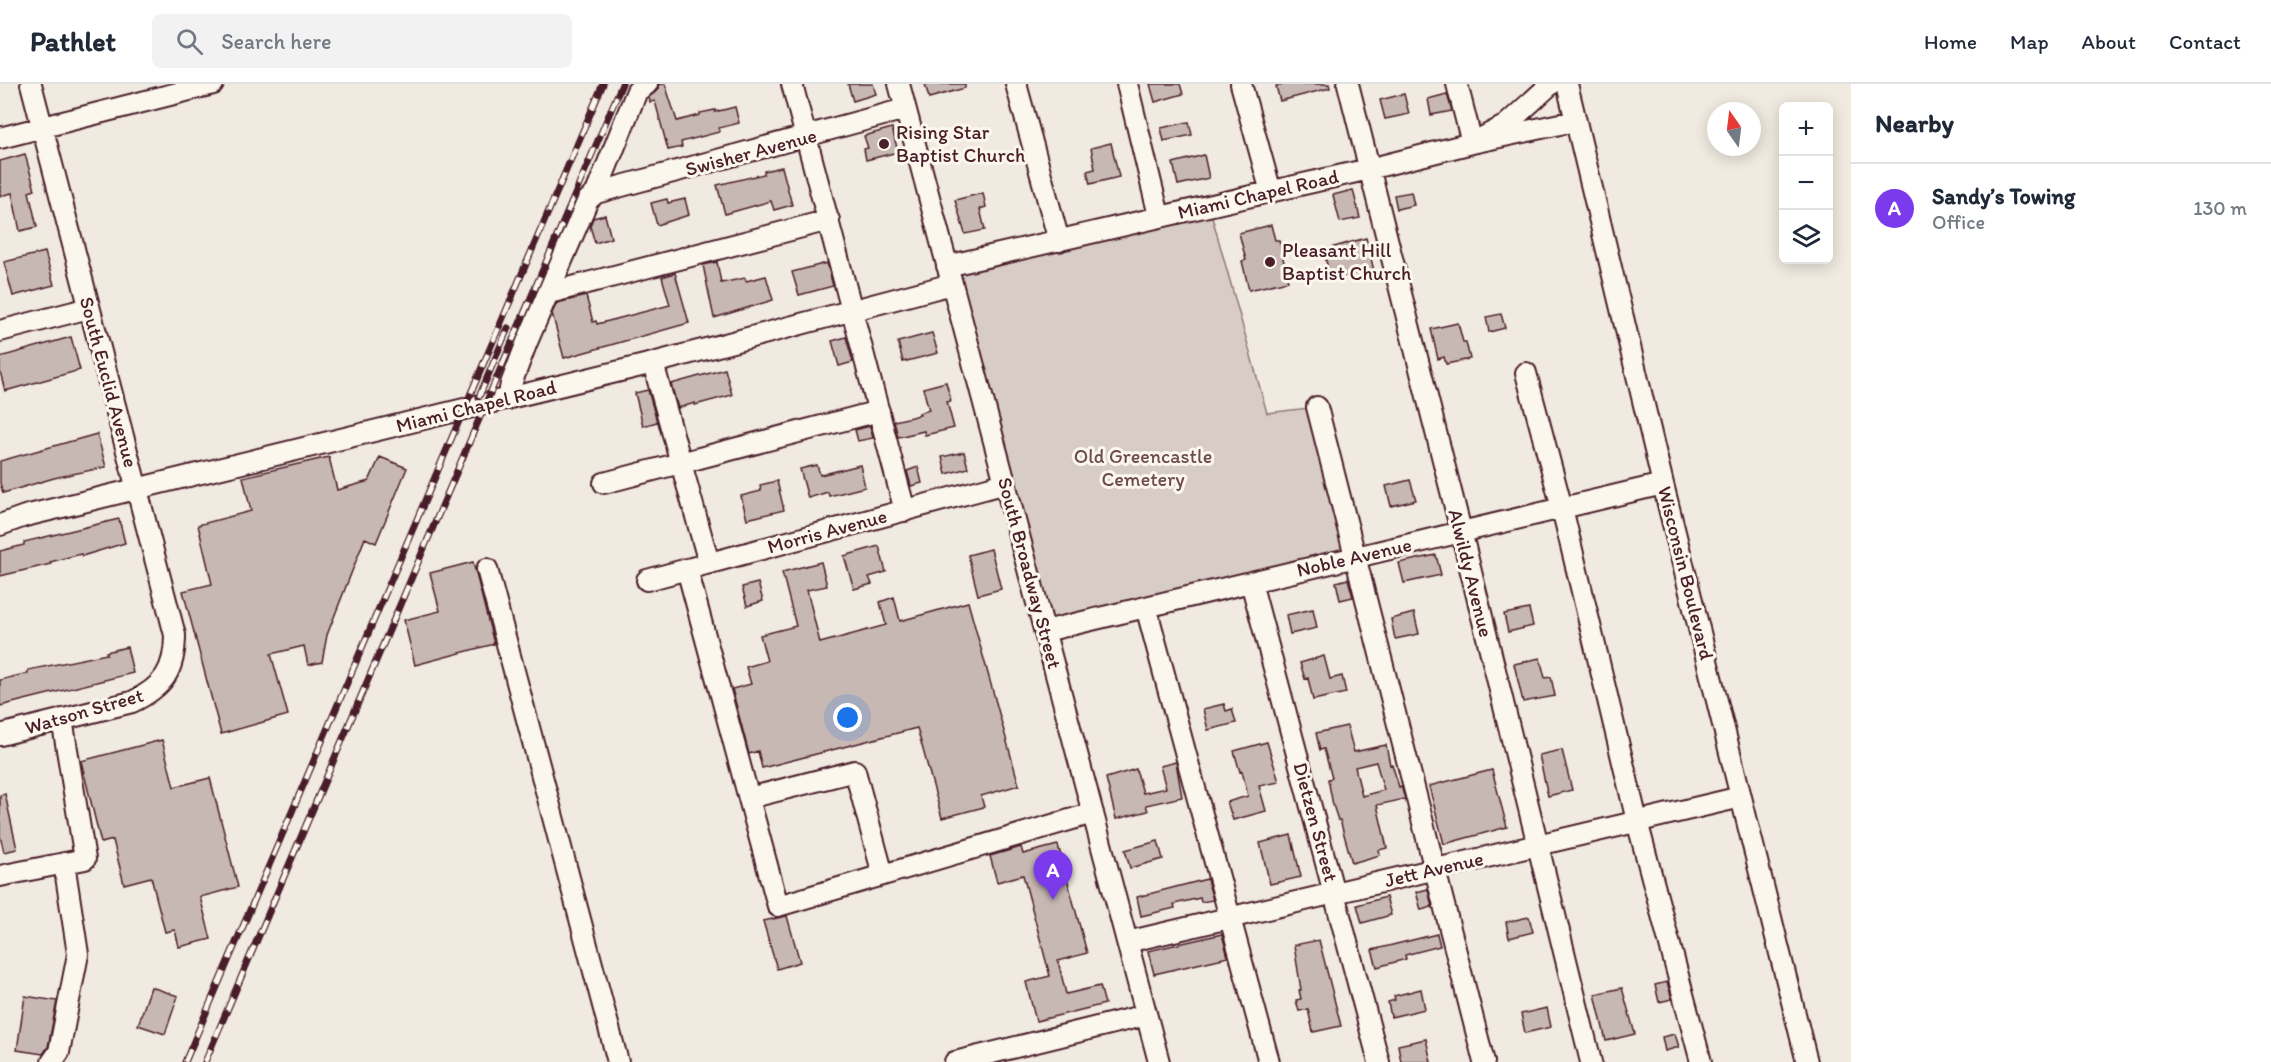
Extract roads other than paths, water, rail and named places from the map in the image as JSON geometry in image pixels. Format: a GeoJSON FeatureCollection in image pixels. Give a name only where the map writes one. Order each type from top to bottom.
{"type":"FeatureCollection","features":[{"type":"Feature","properties":{"kind":"street","name":"South Euclid Avenue"},"geometry":{"type":"LineString","coordinates":[[31,84],[176,635],[171,666],[164,679]]}},
{"type":"Feature","properties":{"kind":"street"},"geometry":{"type":"LineString","coordinates":[[0,138],[213,84]]}},
{"type":"Feature","properties":{"kind":"street"},"geometry":{"type":"LineString","coordinates":[[508,399],[511,384],[527,342],[588,200],[596,193],[637,91],[647,84]]}},
{"type":"Feature","properties":{"kind":"street"},"geometry":{"type":"LineString","coordinates":[[792,84],[905,511]]}},
{"type":"Feature","properties":{"kind":"street","name":"South Broadway Street"},"geometry":{"type":"LineString","coordinates":[[899,84],[1159,1062]]}},
{"type":"Feature","properties":{"kind":"street"},"geometry":{"type":"LineString","coordinates":[[1016,84],[1059,241]]}},
{"type":"Feature","properties":{"kind":"street"},"geometry":{"type":"LineString","coordinates":[[1126,84],[1159,216]]}},
{"type":"Feature","properties":{"kind":"street"},"geometry":{"type":"LineString","coordinates":[[1241,84],[1271,192]]}},
{"type":"Feature","properties":{"kind":"street","name":"Alwildy Avenue"},"geometry":{"type":"LineString","coordinates":[[1348,84],[1461,531],[1590,1062]]}},
{"type":"Feature","properties":{"kind":"street"},"geometry":{"type":"LineString","coordinates":[[1457,84],[1472,143],[1574,121]]}},
{"type":"Feature","properties":{"kind":"street","name":"Miami Chapel Road"},"geometry":{"type":"LineString","coordinates":[[0,525],[25,516],[653,363],[852,309],[949,275],[1059,241],[1472,143],[1506,125],[1551,84]]}},
{"type":"Feature","properties":{"kind":"street","name":"Wisconsin Boulevard"},"geometry":{"type":"LineString","coordinates":[[1566,84],[1663,484],[1808,1062]]}},
{"type":"Feature","properties":{"kind":"street","name":"Swisher Avenue"},"geometry":{"type":"LineString","coordinates":[[596,193],[905,109]]}},
{"type":"Feature","properties":{"kind":"street"},"geometry":{"type":"LineString","coordinates":[[549,293],[829,220]]}},
{"type":"Feature","properties":{"kind":"street"},"geometry":{"type":"LineString","coordinates":[[0,331],[89,309]]}},
{"type":"Feature","properties":{"kind":"street"},"geometry":{"type":"LineString","coordinates":[[653,363],[709,563]]}},
{"type":"Feature","properties":{"kind":"street"},"geometry":{"type":"LineString","coordinates":[[1526,373],[1562,508],[1637,820],[1701,1062]]}},
{"type":"Feature","properties":{"kind":"street"},"geometry":{"type":"LineString","coordinates":[[1317,407],[1484,1062]]}},
{"type":"Feature","properties":{"kind":"street"},"geometry":{"type":"LineString","coordinates":[[604,483],[879,411]]}},
{"type":"Feature","properties":{"kind":"street","name":"Morris Avenue"},"geometry":{"type":"LineString","coordinates":[[647,580],[1006,483]]}},
{"type":"Feature","properties":{"kind":"street","name":"Noble Avenue"},"geometry":{"type":"LineString","coordinates":[[1045,631],[1663,484]]}},
{"type":"Feature","properties":{"kind":"street"},"geometry":{"type":"LineString","coordinates":[[487,569],[618,1062]]}},
{"type":"Feature","properties":{"kind":"street"},"geometry":{"type":"LineString","coordinates":[[687,569],[778,906],[1093,813]]}},
{"type":"Feature","properties":{"kind":"street","name":"Dietzen Street"},"geometry":{"type":"LineString","coordinates":[[1251,582],[1379,1062]]}},
{"type":"Feature","properties":{"kind":"street"},"geometry":{"type":"LineString","coordinates":[[1146,607],[1269,1062]]}},
{"type":"Feature","properties":{"kind":"street","name":"Watson Street"},"geometry":{"type":"LineString","coordinates":[[0,735],[132,702],[154,690],[164,679]]}},
{"type":"Feature","properties":{"kind":"street"},"geometry":{"type":"LineString","coordinates":[[0,876],[85,859],[62,719]]}},
{"type":"Feature","properties":{"kind":"street"},"geometry":{"type":"LineString","coordinates":[[749,798],[855,771],[884,875]]}},
{"type":"Feature","properties":{"kind":"street","name":"Jett Avenue"},"geometry":{"type":"LineString","coordinates":[[1127,942],[1742,796]]}},
{"type":"Feature","properties":{"kind":"street"},"geometry":{"type":"LineString","coordinates":[[52,1062],[59,1052],[78,954],[64,863]]}},
{"type":"Feature","properties":{"kind":"street"},"geometry":{"type":"LineString","coordinates":[[955,1062],[1146,1015]]}},
{"type":"Feature","properties":{"kind":"railway"},"geometry":{"type":"LineString","coordinates":[[185,1062],[603,84]]}},
{"type":"Feature","properties":{"kind":"railway"},"geometry":{"type":"LineString","coordinates":[[205,1062],[622,84]]}},
{"type":"Feature","properties":{"kind":"railway"},"geometry":{"type":"LineString","coordinates":[[479,397],[508,328]]}},
{"type":"Feature","properties":{"kind":"place","name":"Rising Star Baptist Church"},"geometry":{"type":"Point","coordinates":[884,144]}},
{"type":"Feature","properties":{"kind":"place","name":"Pleasant Hill Baptist Church"},"geometry":{"type":"Point","coordinates":[1270,262]}},
{"type":"Feature","properties":{"kind":"place","name":"Sandy’s Towing"},"geometry":{"type":"Point","coordinates":[1053,900]}},
{"type":"Feature","properties":{"kind":"park label","name":"Old Greencastle Cemetery"},"geometry":{"type":"Point","coordinates":[1143,468]}}]}
